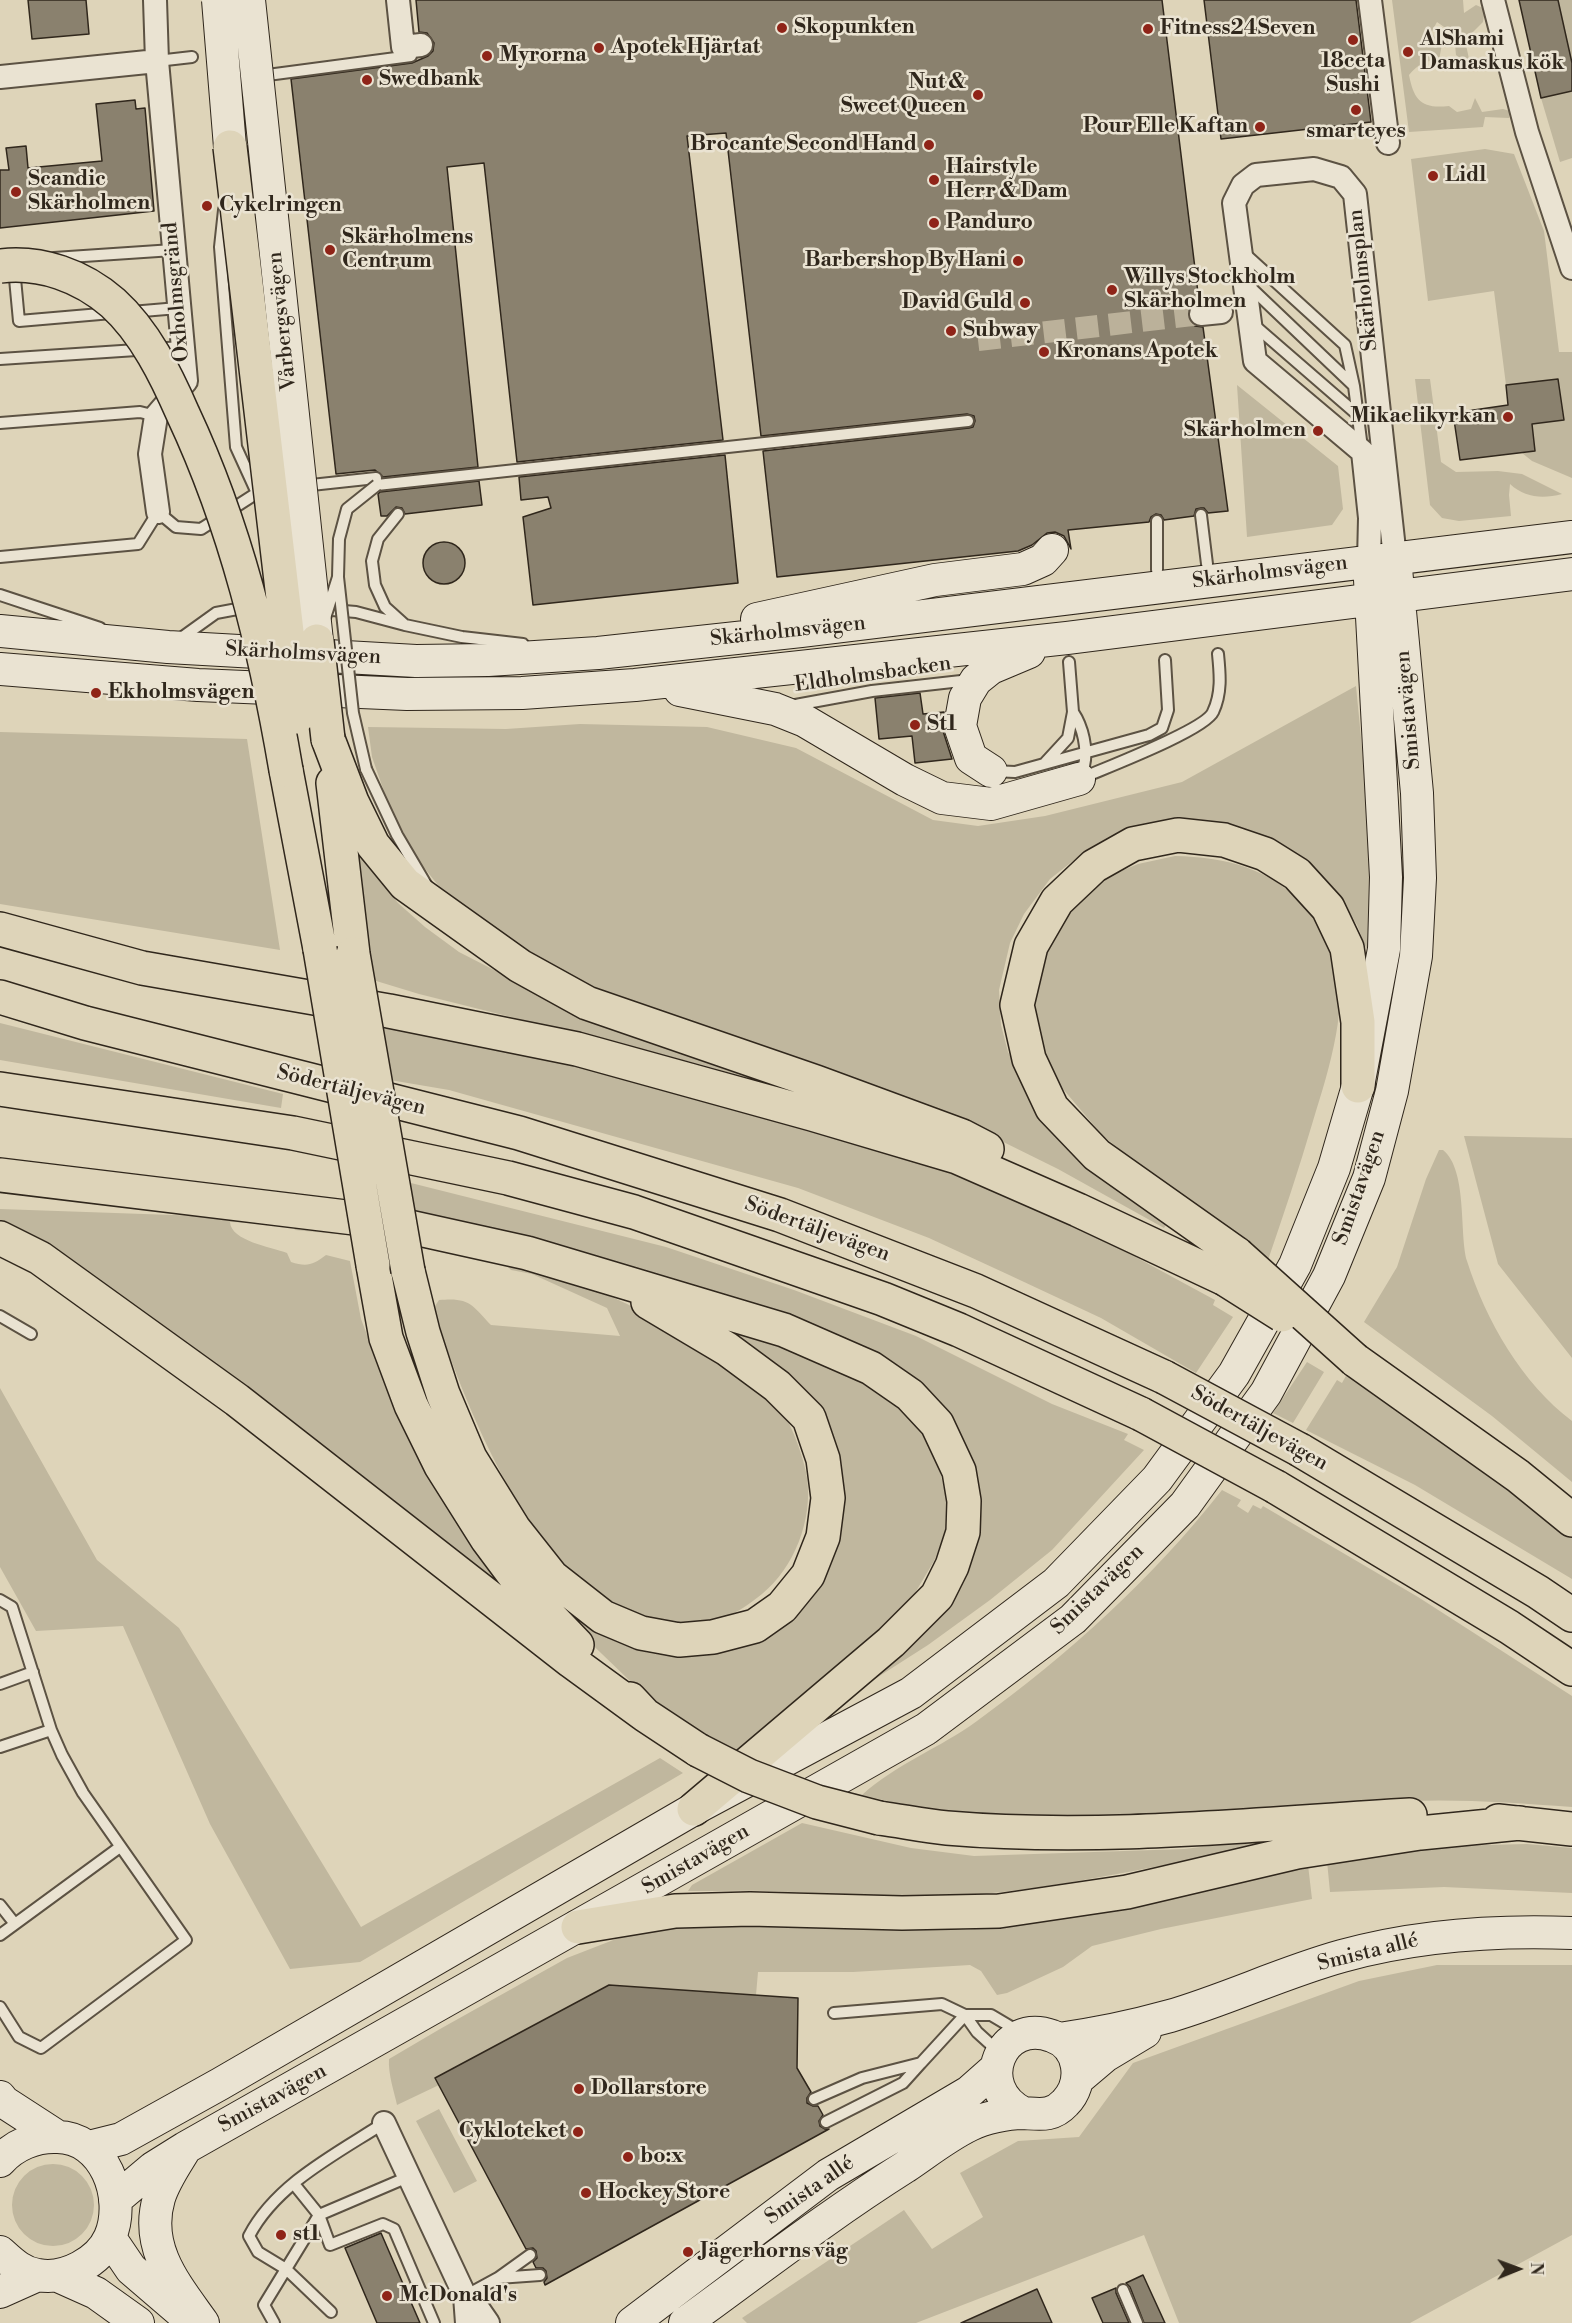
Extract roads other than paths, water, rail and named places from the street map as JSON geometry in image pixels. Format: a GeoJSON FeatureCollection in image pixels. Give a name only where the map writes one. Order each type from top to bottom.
{"type":"FeatureCollection","features":[{"type":"Feature","properties":{"kind":"highway"},"geometry":{"type":"LineString","coordinates":[[230,147],[294,769],[320,949],[386,1338],[411,1405],[441,1466],[487,1539],[528,1594],[645,1715]]}},
{"type":"Feature","properties":{"kind":"highway"},"geometry":{"type":"LineString","coordinates":[[0,266],[50,269],[73,277],[94,289],[113,303],[128,319],[155,359],[201,452],[227,525],[254,609],[275,705],[294,769]]}},
{"type":"Feature","properties":{"kind":"highway"},"geometry":{"type":"LineString","coordinates":[[317,641],[353,954],[408,1271],[442,1394],[470,1458],[514,1529],[552,1577],[603,1617],[641,1633],[679,1640],[713,1637],[755,1626],[782,1607],[808,1575],[823,1537],[828,1498],[823,1459],[808,1418],[777,1386],[727,1349],[602,1276]]}},
{"type":"Feature","properties":{"kind":"highway"},"geometry":{"type":"LineString","coordinates":[[328,739],[352,802],[373,845],[405,884],[520,966],[587,1004],[816,1082],[962,1136],[1116,1215],[1231,1267]]}},
{"type":"Feature","properties":{"kind":"highway"},"geometry":{"type":"LineString","coordinates":[[1358,1086],[1358,1023],[1347,948],[1328,908],[1297,874],[1265,854],[1224,840],[1178,835],[1133,844],[1094,866],[1057,901],[1031,946],[1017,1005],[1029,1059],[1052,1108],[1097,1155],[1231,1267],[1355,1360],[1518,1476],[1572,1520]]}},
{"type":"Feature","properties":{"kind":"highway"},"geometry":{"type":"LineString","coordinates":[[0,929],[142,968],[389,1011],[577,1049],[957,1157],[1078,1210],[1231,1267]]}},
{"type":"Feature","properties":{"kind":"highway","name":"Södertäljevägen"},"geometry":{"type":"LineString","coordinates":[[0,997],[96,1026],[519,1133],[770,1211],[976,1291],[1164,1377],[1300,1450],[1539,1592],[1572,1615]]}},
{"type":"Feature","properties":{"kind":"highway","name":"Södertäljevägen"},"geometry":{"type":"LineString","coordinates":[[0,1089],[293,1133],[508,1178],[634,1212],[883,1299],[960,1330],[1141,1414],[1276,1487],[1509,1627],[1572,1668]]}},
{"type":"Feature","properties":{"kind":"highway"},"geometry":{"type":"LineString","coordinates":[[0,1175],[387,1222],[527,1253],[784,1330],[872,1368],[910,1395],[937,1424],[959,1471],[964,1501],[963,1532],[952,1566],[937,1596],[891,1642],[694,1809]]}},
{"type":"Feature","properties":{"kind":"highway"},"geometry":{"type":"LineString","coordinates":[[0,1196],[89,1202],[220,1202]]}},
{"type":"Feature","properties":{"kind":"highway"},"geometry":{"type":"LineString","coordinates":[[0,1238],[40,1258],[237,1400],[571,1661],[645,1715],[698,1750],[749,1776],[817,1802],[879,1818],[945,1828],[1027,1832],[1111,1831],[1422,1815],[1572,1828]]}},
{"type":"Feature","properties":{"kind":"highway"},"geometry":{"type":"LineString","coordinates":[[578,1927],[675,1911],[750,1909],[902,1913],[999,1911],[1127,1892],[1297,1852],[1420,1833],[1520,1823]]}},
{"type":"Feature","properties":{"kind":"main road"},"geometry":{"type":"LineString","coordinates":[[218,0],[230,147]]}},
{"type":"Feature","properties":{"kind":"main road","name":"Vårbergsvägen"},"geometry":{"type":"LineString","coordinates":[[249,0],[317,641]]}},
{"type":"Feature","properties":{"kind":"main road","name":"Skärholmsvägen"},"geometry":{"type":"LineString","coordinates":[[0,631],[168,647],[416,661],[488,660],[598,653],[680,644],[1572,537]]}},
{"type":"Feature","properties":{"kind":"main road"},"geometry":{"type":"LineString","coordinates":[[680,644],[764,616],[935,580],[1023,568],[1043,560],[1052,550]]}},
{"type":"Feature","properties":{"kind":"main road","name":"Smistavägen"},"geometry":{"type":"LineString","coordinates":[[114,2200],[153,2168],[185,2148],[926,1729],[1073,1619],[1185,1505],[1266,1393],[1329,1276],[1369,1178],[1392,1091],[1416,956],[1420,878],[1400,794],[1382,559]]}},
{"type":"Feature","properties":{"kind":"main road","name":"Skärholmsvägen"},"geometry":{"type":"LineString","coordinates":[[0,669],[198,685],[419,694],[522,693],[1068,650],[1384,597],[1572,574]]}},
{"type":"Feature","properties":{"kind":"main road"},"geometry":{"type":"LineString","coordinates":[[991,771],[971,758],[960,726],[965,698],[976,680],[991,668],[1068,650]]}},
{"type":"Feature","properties":{"kind":"main road"},"geometry":{"type":"LineString","coordinates":[[635,685],[694,692],[775,709],[805,721],[905,780],[942,798],[992,804],[1041,778],[1083,766]]}},
{"type":"Feature","properties":{"kind":"main road","name":"Smistavägen"},"geometry":{"type":"LineString","coordinates":[[89,2147],[121,2139],[694,1809],[911,1693],[1056,1584],[1156,1479],[1234,1374],[1295,1265],[1334,1168],[1358,1086],[1384,949],[1386,877],[1400,794]]}},
{"type":"Feature","properties":{"kind":"main road","name":"Smista allé"},"geometry":{"type":"LineString","coordinates":[[632,2323],[828,2175],[969,2092],[1006,2052],[1037,2032],[1059,2039],[1104,2032],[1171,2016],[1342,1956],[1437,1936],[1510,1931],[1572,1933]]}},
{"type":"Feature","properties":{"kind":"main road","name":"Smista allé"},"geometry":{"type":"LineString","coordinates":[[685,2323],[856,2198],[971,2125],[1023,2113],[1037,2116],[1051,2113],[1064,2105],[1073,2094],[1079,2078],[1105,2056],[1171,2016]]}},
{"type":"Feature","properties":{"kind":"main road"},"geometry":{"type":"LineString","coordinates":[[1059,2039],[1077,2062],[1079,2078]]}},
{"type":"Feature","properties":{"kind":"main road"},"geometry":{"type":"LineString","coordinates":[[1006,2052],[996,2084],[1003,2098],[1013,2108],[1023,2113]]}},
{"type":"Feature","properties":{"kind":"main road"},"geometry":{"type":"LineString","coordinates":[[0,2097],[4,2102],[58,2137]]}},
{"type":"Feature","properties":{"kind":"main road"},"geometry":{"type":"LineString","coordinates":[[0,2161],[25,2143],[39,2138],[76,2139],[89,2147],[104,2163],[112,2180],[114,2200],[114,2220],[110,2238],[98,2254],[79,2268],[0,2292]]}},
{"type":"Feature","properties":{"kind":"main road"},"geometry":{"type":"LineString","coordinates":[[185,2148],[159,2196],[154,2220],[157,2248],[168,2274],[204,2323]]}},
{"type":"Feature","properties":{"kind":"main road"},"geometry":{"type":"LineString","coordinates":[[110,2238],[130,2269],[195,2323]]}},
{"type":"Feature","properties":{"kind":"main road"},"geometry":{"type":"LineString","coordinates":[[0,2252],[18,2268],[96,2293],[138,2323]]}},
{"type":"Feature","properties":{"kind":"street","name":"Oxholmsgränd"},"geometry":{"type":"LineString","coordinates":[[155,0],[157,61],[186,381],[156,416]]}},
{"type":"Feature","properties":{"kind":"street"},"geometry":{"type":"LineString","coordinates":[[398,0],[404,47],[417,50]]}},
{"type":"Feature","properties":{"kind":"street"},"geometry":{"type":"LineString","coordinates":[[1370,0],[1388,143]]}},
{"type":"Feature","properties":{"kind":"street"},"geometry":{"type":"LineString","coordinates":[[1493,0],[1527,132],[1572,268]]}},
{"type":"Feature","properties":{"kind":"street"},"geometry":{"type":"LineString","coordinates":[[0,77],[157,61]]}},
{"type":"Feature","properties":{"kind":"street","name":"Skärholmsplan"},"geometry":{"type":"LineString","coordinates":[[1363,452],[1255,361],[1234,203],[1243,185],[1256,176],[1314,169],[1341,177],[1354,194],[1382,559]]}},
{"type":"Feature","properties":{"kind":"street"},"geometry":{"type":"LineString","coordinates":[[156,416],[150,454],[158,512]]}},
{"type":"Feature","properties":{"kind":"street"},"geometry":{"type":"LineString","coordinates":[[1363,452],[1370,518],[1382,559]]}},
{"type":"Feature","properties":{"kind":"street"},"geometry":{"type":"LineString","coordinates":[[384,2123],[465,2296],[488,2323]]}},
{"type":"Feature","properties":{"kind":"street"},"geometry":{"type":"LineString","coordinates":[[465,2296],[467,2323]]}},
{"type":"Feature","properties":{"kind":"lane"},"geometry":{"type":"LineString","coordinates":[[256,77],[417,50]]}},
{"type":"Feature","properties":{"kind":"lane"},"geometry":{"type":"LineString","coordinates":[[157,61],[192,57]]}},
{"type":"Feature","properties":{"kind":"lane"},"geometry":{"type":"LineString","coordinates":[[230,147],[220,247],[236,447],[256,493]]}},
{"type":"Feature","properties":{"kind":"lane"},"geometry":{"type":"LineString","coordinates":[[173,250],[13,260],[19,321],[178,308]]}},
{"type":"Feature","properties":{"kind":"lane"},"geometry":{"type":"LineString","coordinates":[[1240,250],[1345,345],[1354,386],[1363,452]]}},
{"type":"Feature","properties":{"kind":"lane"},"geometry":{"type":"LineString","coordinates":[[1244,282],[1354,386]]}},
{"type":"Feature","properties":{"kind":"lane"},"geometry":{"type":"LineString","coordinates":[[1250,321],[1359,416]]}},
{"type":"Feature","properties":{"kind":"lane"},"geometry":{"type":"LineString","coordinates":[[0,359],[182,347]]}},
{"type":"Feature","properties":{"kind":"lane"},"geometry":{"type":"LineString","coordinates":[[0,423],[140,412],[156,416]]}},
{"type":"Feature","properties":{"kind":"lane"},"geometry":{"type":"LineString","coordinates":[[0,557],[138,544],[158,512],[176,527],[201,529],[256,493],[332,482],[377,482],[968,421]]}},
{"type":"Feature","properties":{"kind":"lane"},"geometry":{"type":"LineString","coordinates":[[377,482],[347,508],[339,539],[338,577],[353,713],[366,769],[397,835],[443,912]]}},
{"type":"Feature","properties":{"kind":"lane"},"geometry":{"type":"LineString","coordinates":[[398,514],[378,539],[372,561],[375,585],[385,607],[405,626]]}},
{"type":"Feature","properties":{"kind":"lane"},"geometry":{"type":"LineString","coordinates":[[1201,514],[1207,564]]}},
{"type":"Feature","properties":{"kind":"lane"},"geometry":{"type":"LineString","coordinates":[[1157,521],[1157,570]]}},
{"type":"Feature","properties":{"kind":"lane"},"geometry":{"type":"LineString","coordinates":[[317,641],[338,577]]}},
{"type":"Feature","properties":{"kind":"lane"},"geometry":{"type":"LineString","coordinates":[[0,595],[118,634],[168,647],[216,613],[271,604],[356,612],[405,626],[462,637],[598,653]]}},
{"type":"Feature","properties":{"kind":"lane"},"geometry":{"type":"LineString","coordinates":[[991,771],[1015,772],[1041,778],[1068,738],[1073,712],[1068,650]]}},
{"type":"Feature","properties":{"kind":"lane"},"geometry":{"type":"LineString","coordinates":[[1083,766],[1185,733],[1213,715],[1221,688],[1218,654]]}},
{"type":"Feature","properties":{"kind":"lane"},"geometry":{"type":"LineString","coordinates":[[1083,766],[1162,728],[1168,710],[1165,660]]}},
{"type":"Feature","properties":{"kind":"lane","name":"Eldholmsbacken"},"geometry":{"type":"LineString","coordinates":[[775,709],[872,691],[976,680]]}},
{"type":"Feature","properties":{"kind":"lane"},"geometry":{"type":"LineString","coordinates":[[1073,712],[1078,719],[1083,766]]}},
{"type":"Feature","properties":{"kind":"lane"},"geometry":{"type":"LineString","coordinates":[[0,1316],[32,1334]]}},
{"type":"Feature","properties":{"kind":"lane"},"geometry":{"type":"LineString","coordinates":[[0,1600],[12,1607],[51,1730],[62,1755],[83,1793],[186,1940],[41,2048],[19,2037],[0,2007]]}},
{"type":"Feature","properties":{"kind":"lane"},"geometry":{"type":"LineString","coordinates":[[0,1684],[33,1672]]}},
{"type":"Feature","properties":{"kind":"lane"},"geometry":{"type":"LineString","coordinates":[[0,1747],[51,1730]]}},
{"type":"Feature","properties":{"kind":"lane"},"geometry":{"type":"LineString","coordinates":[[0,1935],[120,1847]]}},
{"type":"Feature","properties":{"kind":"lane"},"geometry":{"type":"LineString","coordinates":[[0,1905],[15,1924]]}},
{"type":"Feature","properties":{"kind":"lane"},"geometry":{"type":"LineString","coordinates":[[834,2013],[942,2004],[965,2015],[991,2015],[1006,2052]]}},
{"type":"Feature","properties":{"kind":"lane"},"geometry":{"type":"LineString","coordinates":[[965,2015],[976,2032],[1006,2052]]}},
{"type":"Feature","properties":{"kind":"lane"},"geometry":{"type":"LineString","coordinates":[[826,2122],[903,2083],[965,2015]]}},
{"type":"Feature","properties":{"kind":"lane"},"geometry":{"type":"LineString","coordinates":[[814,2099],[862,2078],[921,2063]]}},
{"type":"Feature","properties":{"kind":"lane"},"geometry":{"type":"LineString","coordinates":[[331,2312],[286,2269],[258,2252],[249,2236],[260,2217],[294,2184],[317,2166],[384,2123]]}},
{"type":"Feature","properties":{"kind":"lane"},"geometry":{"type":"LineString","coordinates":[[274,2323],[264,2305],[319,2215],[408,2177]]}},
{"type":"Feature","properties":{"kind":"lane"},"geometry":{"type":"LineString","coordinates":[[294,2184],[319,2215],[330,2245],[383,2224],[394,2229],[434,2323]]}},
{"type":"Feature","properties":{"kind":"lane"},"geometry":{"type":"LineString","coordinates":[[465,2296],[530,2255]]}},
{"type":"Feature","properties":{"kind":"lane"},"geometry":{"type":"LineString","coordinates":[[498,2277],[540,2275]]}},
{"type":"Feature","properties":{"kind":"lane"},"geometry":{"type":"LineString","coordinates":[[1123,2290],[1137,2323]]}},
{"type":"Feature","properties":{"kind":"tunnel"},"geometry":{"type":"LineString","coordinates":[[978,340],[1201,314]]}},
{"type":"Feature","properties":{"kind":"place","name":"Skopunkten"},"geometry":{"type":"Point","coordinates":[782,28]}},
{"type":"Feature","properties":{"kind":"place","name":"Fitness24Seven"},"geometry":{"type":"Point","coordinates":[1148,29]}},
{"type":"Feature","properties":{"kind":"place","name":"18ceta Sushi"},"geometry":{"type":"Point","coordinates":[1353,40]}},
{"type":"Feature","properties":{"kind":"place","name":"Apotek Hjärtat"},"geometry":{"type":"Point","coordinates":[599,48]}},
{"type":"Feature","properties":{"kind":"place","name":"AlShami Damaskus kök"},"geometry":{"type":"Point","coordinates":[1408,52]}},
{"type":"Feature","properties":{"kind":"place","name":"Myrorna"},"geometry":{"type":"Point","coordinates":[487,56]}},
{"type":"Feature","properties":{"kind":"place","name":"Swedbank"},"geometry":{"type":"Point","coordinates":[367,80]}},
{"type":"Feature","properties":{"kind":"place","name":"Nut & Sweet Queen"},"geometry":{"type":"Point","coordinates":[978,95]}},
{"type":"Feature","properties":{"kind":"place","name":"smarteyes"},"geometry":{"type":"Point","coordinates":[1356,110]}},
{"type":"Feature","properties":{"kind":"place","name":"Pour Elle Kaftan"},"geometry":{"type":"Point","coordinates":[1260,127]}},
{"type":"Feature","properties":{"kind":"place","name":"Brocante Second Hand"},"geometry":{"type":"Point","coordinates":[929,145]}},
{"type":"Feature","properties":{"kind":"place","name":"Lidl"},"geometry":{"type":"Point","coordinates":[1433,176]}},
{"type":"Feature","properties":{"kind":"place","name":"Hairstyle Herr & Dam"},"geometry":{"type":"Point","coordinates":[934,180]}},
{"type":"Feature","properties":{"kind":"place","name":"Scandic Skärholmen"},"geometry":{"type":"Point","coordinates":[16,192]}},
{"type":"Feature","properties":{"kind":"place","name":"Cykelringen"},"geometry":{"type":"Point","coordinates":[207,206]}},
{"type":"Feature","properties":{"kind":"place","name":"Panduro"},"geometry":{"type":"Point","coordinates":[934,223]}},
{"type":"Feature","properties":{"kind":"place","name":"Skärholmens Centrum"},"geometry":{"type":"Point","coordinates":[330,250]}},
{"type":"Feature","properties":{"kind":"place","name":"Barbershop By Hani"},"geometry":{"type":"Point","coordinates":[1018,261]}},
{"type":"Feature","properties":{"kind":"place","name":"Willys Stockholm Skärholmen"},"geometry":{"type":"Point","coordinates":[1112,290]}},
{"type":"Feature","properties":{"kind":"place","name":"David Guld"},"geometry":{"type":"Point","coordinates":[1025,303]}},
{"type":"Feature","properties":{"kind":"place","name":"Subway"},"geometry":{"type":"Point","coordinates":[951,331]}},
{"type":"Feature","properties":{"kind":"place","name":"Kronans Apotek"},"geometry":{"type":"Point","coordinates":[1044,352]}},
{"type":"Feature","properties":{"kind":"place","name":"Mikaelikyrkan"},"geometry":{"type":"Point","coordinates":[1508,417]}},
{"type":"Feature","properties":{"kind":"place","name":"Skärholmen"},"geometry":{"type":"Point","coordinates":[1318,431]}},
{"type":"Feature","properties":{"kind":"place","name":"Ekholmsvägen"},"geometry":{"type":"Point","coordinates":[96,693]}},
{"type":"Feature","properties":{"kind":"place","name":"St1"},"geometry":{"type":"Point","coordinates":[915,725]}},
{"type":"Feature","properties":{"kind":"place","name":"Dollarstore"},"geometry":{"type":"Point","coordinates":[579,2089]}},
{"type":"Feature","properties":{"kind":"place","name":"Cykloteket"},"geometry":{"type":"Point","coordinates":[578,2132]}},
{"type":"Feature","properties":{"kind":"place","name":"bo:x"},"geometry":{"type":"Point","coordinates":[628,2157]}},
{"type":"Feature","properties":{"kind":"place","name":"Hockey Store"},"geometry":{"type":"Point","coordinates":[586,2193]}},
{"type":"Feature","properties":{"kind":"place","name":"st1"},"geometry":{"type":"Point","coordinates":[281,2235]}},
{"type":"Feature","properties":{"kind":"place","name":"Jägerhorns väg"},"geometry":{"type":"Point","coordinates":[688,2252]}},
{"type":"Feature","properties":{"kind":"place","name":"McDonald's"},"geometry":{"type":"Point","coordinates":[387,2296]}}]}
